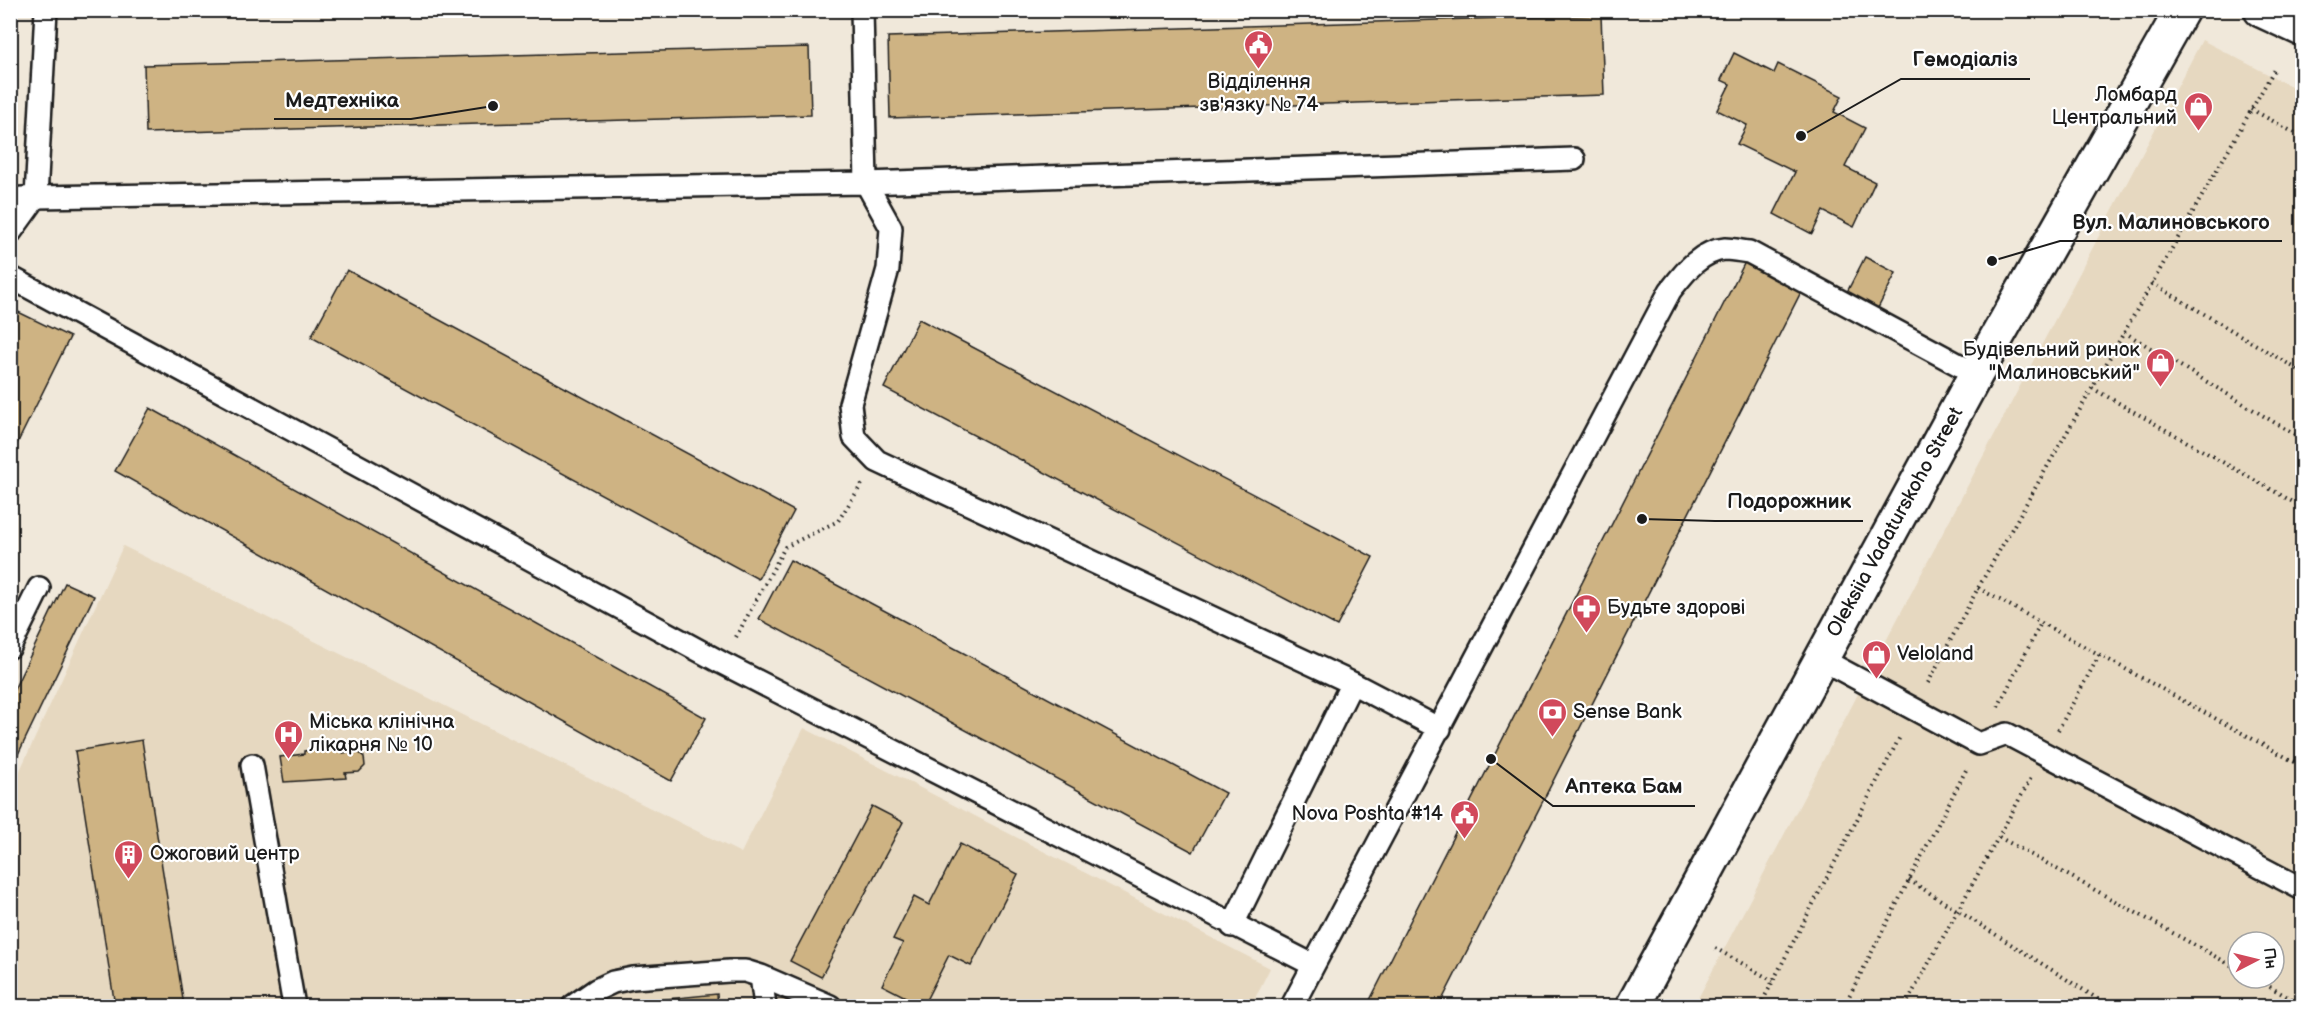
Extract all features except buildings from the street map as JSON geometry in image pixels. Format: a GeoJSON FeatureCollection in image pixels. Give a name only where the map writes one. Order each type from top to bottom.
{"type":"FeatureCollection","features":[{"type":"Feature","properties":{"kind":"main road","name":"Oleksiia Vadaturskoho Street"},"geometry":{"type":"LineString","coordinates":[[1633,1006],[1976,374],[2182,10]]}},
{"type":"Feature","properties":{"kind":"main road"},"geometry":{"type":"LineString","coordinates":[[2261,10],[2302,29]]}},
{"type":"Feature","properties":{"kind":"lane"},"geometry":{"type":"LineString","coordinates":[[10,233],[36,197],[46,10]]}},
{"type":"Feature","properties":{"kind":"lane"},"geometry":{"type":"LineString","coordinates":[[862,10],[866,183],[891,228],[888,268],[850,404],[854,437],[877,461],[1352,683],[1440,729]]}},
{"type":"Feature","properties":{"kind":"lane"},"geometry":{"type":"LineString","coordinates":[[10,199],[866,183],[1574,159]]}},
{"type":"Feature","properties":{"kind":"lane"},"geometry":{"type":"LineString","coordinates":[[1292,1006],[1670,291],[1687,269],[1704,255],[1724,249],[1749,252],[1976,374]]}},
{"type":"Feature","properties":{"kind":"lane"},"geometry":{"type":"LineString","coordinates":[[10,277],[722,663],[1232,926],[1313,965]]}},
{"type":"Feature","properties":{"kind":"lane"},"geometry":{"type":"LineString","coordinates":[[10,647],[39,588]]}},
{"type":"Feature","properties":{"kind":"lane"},"geometry":{"type":"LineString","coordinates":[[1821,659],[1979,744],[2007,734],[2302,889]]}},
{"type":"Feature","properties":{"kind":"lane"},"geometry":{"type":"LineString","coordinates":[[1232,926],[1352,683]]}},
{"type":"Feature","properties":{"kind":"lane"},"geometry":{"type":"LineString","coordinates":[[252,765],[294,1006]]}},
{"type":"Feature","properties":{"kind":"lane"},"geometry":{"type":"LineString","coordinates":[[573,1006],[596,990],[613,982],[633,978],[729,970],[745,971],[761,976],[830,1006]]}},
{"type":"Feature","properties":{"kind":"lane"},"geometry":{"type":"LineString","coordinates":[[761,976],[765,1006]]}},
{"type":"Feature","properties":{"kind":"path"},"geometry":{"type":"LineString","coordinates":[[1760,1006],[1978,588],[2274,70]]}},
{"type":"Feature","properties":{"kind":"path"},"geometry":{"type":"LineString","coordinates":[[2251,110],[2302,137]]}},
{"type":"Feature","properties":{"kind":"path"},"geometry":{"type":"LineString","coordinates":[[2152,283],[2302,372]]}},
{"type":"Feature","properties":{"kind":"path"},"geometry":{"type":"LineString","coordinates":[[2124,332],[2302,439]]}},
{"type":"Feature","properties":{"kind":"path"},"geometry":{"type":"LineString","coordinates":[[2092,388],[2302,507]]}},
{"type":"Feature","properties":{"kind":"path"},"geometry":{"type":"LineString","coordinates":[[722,663],[785,547],[838,521],[877,461]]}},
{"type":"Feature","properties":{"kind":"path"},"geometry":{"type":"LineString","coordinates":[[1978,588],[2302,766]]}},
{"type":"Feature","properties":{"kind":"path"},"geometry":{"type":"LineString","coordinates":[[1844,1006],[2041,623]]}},
{"type":"Feature","properties":{"kind":"path"},"geometry":{"type":"LineString","coordinates":[[1905,1006],[2100,654]]}},
{"type":"Feature","properties":{"kind":"path"},"geometry":{"type":"LineString","coordinates":[[1999,837],[2226,962]]}},
{"type":"Feature","properties":{"kind":"path"},"geometry":{"type":"LineString","coordinates":[[1909,880],[2109,1006]]}},
{"type":"Feature","properties":{"kind":"path"},"geometry":{"type":"LineString","coordinates":[[1714,948],[1773,981]]}},
{"type":"Feature","properties":{"kind":"path"},"geometry":{"type":"LineString","coordinates":[[2275,990],[2302,1005]]}},
{"type":"Feature","properties":{"kind":"shaded area","name":"Будівельний ринок \"Малиновський\""},"geometry":{"type":"Polygon","coordinates":[[[2202,40],[2302,92],[2302,1006],[1694,1006],[2202,40]]]}},
{"type":"Feature","properties":{"kind":"shaded area","name":"Міська клінічна лікарня № 10"},"geometry":{"type":"Polygon","coordinates":[[[123,546],[741,853],[804,728],[1270,968],[1251,1006],[11,1006],[11,790],[123,546]]]}},
{"type":"Feature","properties":{"kind":"tram line"},"geometry":{"type":"LineString","coordinates":[[2294,10],[2302,15]]}},
{"type":"Feature","properties":{"kind":"place","name":"Відділення зв'язку № 74"},"geometry":{"type":"Point","coordinates":[1259,70]}},
{"type":"Feature","properties":{"kind":"place","name":"Медтехніка"},"geometry":{"type":"Point","coordinates":[493,106]}},
{"type":"Feature","properties":{"kind":"place","name":"Ломбард Центральний"},"geometry":{"type":"Point","coordinates":[2198,132]}},
{"type":"Feature","properties":{"kind":"place","name":"Гемодіаліз"},"geometry":{"type":"Point","coordinates":[1801,136]}},
{"type":"Feature","properties":{"kind":"place","name":"Вул. Малиновського"},"geometry":{"type":"Point","coordinates":[1992,261]}},
{"type":"Feature","properties":{"kind":"place","name":"Будівельний ринок \"Малиновський\""},"geometry":{"type":"Point","coordinates":[2161,388]}},
{"type":"Feature","properties":{"kind":"place","name":"Подорожник"},"geometry":{"type":"Point","coordinates":[1642,519]}},
{"type":"Feature","properties":{"kind":"place","name":"Будьте здорові"},"geometry":{"type":"Point","coordinates":[1586,634]}},
{"type":"Feature","properties":{"kind":"place","name":"Veloland"},"geometry":{"type":"Point","coordinates":[1876,680]}},
{"type":"Feature","properties":{"kind":"place","name":"Sense Bank"},"geometry":{"type":"Point","coordinates":[1552,738]}},
{"type":"Feature","properties":{"kind":"place","name":"Аптека Бам"},"geometry":{"type":"Point","coordinates":[1491,759]}},
{"type":"Feature","properties":{"kind":"place","name":"Міська клінічна лікарня № 10"},"geometry":{"type":"Point","coordinates":[288,760]}},
{"type":"Feature","properties":{"kind":"place","name":"Nova Poshta #14"},"geometry":{"type":"Point","coordinates":[1464,840]}},
{"type":"Feature","properties":{"kind":"place","name":"Ожоговий центр"},"geometry":{"type":"Point","coordinates":[129,880]}}]}
